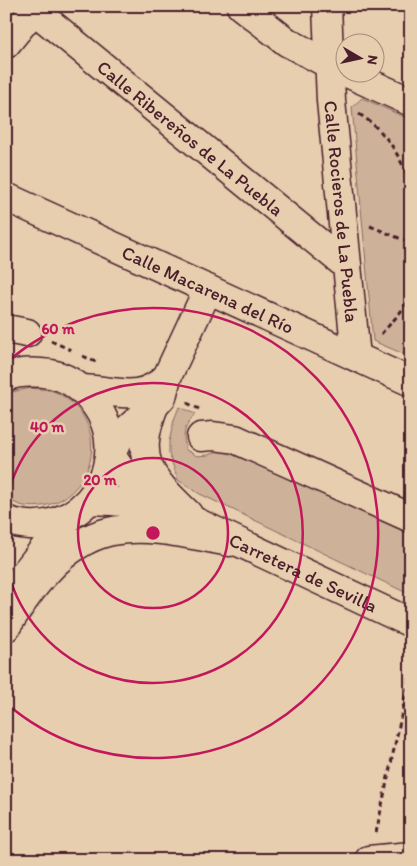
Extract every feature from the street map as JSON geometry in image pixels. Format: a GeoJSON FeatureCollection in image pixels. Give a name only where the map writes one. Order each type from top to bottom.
{"type":"FeatureCollection","features":[{"type":"Feature","properties":{"kind":"street"},"geometry":{"type":"LineString","coordinates":[[241,6],[287,42],[334,67]]}},
{"type":"Feature","properties":{"kind":"street","name":"Calle Rocieros de La Puebla"},"geometry":{"type":"LineString","coordinates":[[328,6],[334,38]]}},
{"type":"Feature","properties":{"kind":"street"},"geometry":{"type":"LineString","coordinates":[[6,44],[35,8]]}},
{"type":"Feature","properties":{"kind":"street","name":"Calle Ribereños de La Puebla"},"geometry":{"type":"LineString","coordinates":[[35,8],[347,266]]}},
{"type":"Feature","properties":{"kind":"street","name":"Calle Rocieros de La Puebla"},"geometry":{"type":"LineString","coordinates":[[337,82],[331,101],[356,357]]}},
{"type":"Feature","properties":{"kind":"street"},"geometry":{"type":"LineString","coordinates":[[367,82],[411,102]]}},
{"type":"Feature","properties":{"kind":"street","name":"Calle Macarena del Río"},"geometry":{"type":"LineString","coordinates":[[6,197],[411,382]]}},
{"type":"Feature","properties":{"kind":"street"},"geometry":{"type":"LineString","coordinates":[[6,600],[24,572],[80,509],[104,478],[110,454],[122,434],[162,397],[167,377],[208,289]]}},
{"type":"Feature","properties":{"kind":"street"},"geometry":{"type":"LineString","coordinates":[[6,368],[60,376],[82,389],[98,407],[108,430],[110,454]]}},
{"type":"Feature","properties":{"kind":"street"},"geometry":{"type":"LineString","coordinates":[[6,377],[12,374],[36,372]]}},
{"type":"Feature","properties":{"kind":"street"},"geometry":{"type":"LineString","coordinates":[[82,389],[132,394],[158,385],[167,377]]}},
{"type":"Feature","properties":{"kind":"street"},"geometry":{"type":"LineString","coordinates":[[154,406],[146,430],[145,440],[145,456],[148,468],[168,495],[196,522]]}},
{"type":"Feature","properties":{"kind":"street"},"geometry":{"type":"LineString","coordinates":[[201,437],[213,436],[235,439],[411,518]]}},
{"type":"Feature","properties":{"kind":"street","name":"Carretera de Sevilla"},"geometry":{"type":"LineString","coordinates":[[110,454],[123,473],[148,495],[196,522],[411,623]]}},
{"type":"Feature","properties":{"kind":"street","name":"Carretera de Sevilla"},"geometry":{"type":"LineString","coordinates":[[80,509],[119,501],[144,504],[196,522]]}},
{"type":"Feature","properties":{"kind":"street"},"geometry":{"type":"LineString","coordinates":[[6,520],[18,524],[45,525],[80,509]]}},
{"type":"Feature","properties":{"kind":"street"},"geometry":{"type":"LineString","coordinates":[[6,627],[27,594],[55,564],[84,542],[107,532],[129,529],[162,530],[248,546]]}},
{"type":"Feature","properties":{"kind":"street"},"geometry":{"type":"LineString","coordinates":[[370,860],[411,856]]}},
{"type":"Feature","properties":{"kind":"path"},"geometry":{"type":"LineString","coordinates":[[331,101],[353,110],[374,124],[390,143],[411,184]]}},
{"type":"Feature","properties":{"kind":"path"},"geometry":{"type":"LineString","coordinates":[[343,214],[411,242]]}},
{"type":"Feature","properties":{"kind":"path"},"geometry":{"type":"LineString","coordinates":[[356,357],[391,324],[411,295]]}},
{"type":"Feature","properties":{"kind":"path"},"geometry":{"type":"LineString","coordinates":[[17,331],[52,342],[102,365]]}},
{"type":"Feature","properties":{"kind":"path"},"geometry":{"type":"LineString","coordinates":[[370,860],[411,670]]}},
{"type":"Feature","properties":{"kind":"shaded area"},"geometry":{"type":"Polygon","coordinates":[[[362,98],[411,120],[411,357],[373,341],[352,107],[362,98]]]}},
{"type":"Feature","properties":{"kind":"shaded area"},"geometry":{"type":"Polygon","coordinates":[[[31,388],[50,390],[61,395],[76,407],[87,423],[91,440],[91,458],[85,474],[75,489],[61,500],[44,506],[24,506],[6,499],[6,395],[31,388]]]}},
{"type":"Feature","properties":{"kind":"shaded area"},"geometry":{"type":"Polygon","coordinates":[[[179,407],[195,414],[186,427],[184,439],[186,450],[197,456],[231,450],[411,530],[411,595],[200,494],[178,480],[169,454],[169,442],[179,407]]]}}]}
